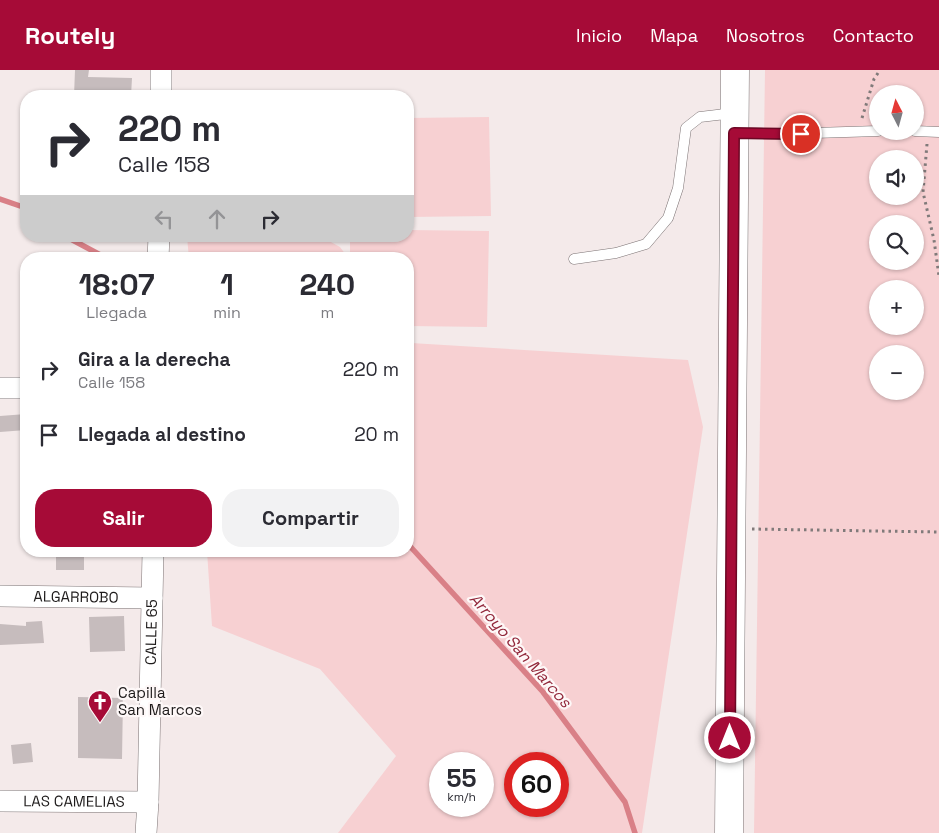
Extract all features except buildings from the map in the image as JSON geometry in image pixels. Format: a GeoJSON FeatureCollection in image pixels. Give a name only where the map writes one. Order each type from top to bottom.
{"type":"FeatureCollection","features":[{"type":"Feature","properties":{"kind":"main road"},"geometry":{"type":"LineString","coordinates":[[729,833],[735,70]]}},
{"type":"Feature","properties":{"kind":"street"},"geometry":{"type":"LineString","coordinates":[[161,90],[162,70]]}},
{"type":"Feature","properties":{"kind":"street"},"geometry":{"type":"LineString","coordinates":[[0,388],[20,388]]}},
{"type":"Feature","properties":{"kind":"street","name":"CALLE 65"},"geometry":{"type":"LineString","coordinates":[[146,833],[153,557]]}},
{"type":"Feature","properties":{"kind":"street","name":"ALGARROBO"},"geometry":{"type":"LineString","coordinates":[[0,596],[152,598]]}},
{"type":"Feature","properties":{"kind":"street","name":"LAS CAMELIAS"},"geometry":{"type":"LineString","coordinates":[[0,801],[148,802]]}},
{"type":"Feature","properties":{"kind":"lane"},"geometry":{"type":"LineString","coordinates":[[574,259],[616,253],[646,244],[668,218],[678,188],[686,128],[700,117],[782,134],[869,131]]}},
{"type":"Feature","properties":{"kind":"lane"},"geometry":{"type":"LineString","coordinates":[[924,131],[939,132]]}},
{"type":"Feature","properties":{"kind":"path"},"geometry":{"type":"LineString","coordinates":[[858,130],[874,79],[880,70]]}},
{"type":"Feature","properties":{"kind":"path"},"geometry":{"type":"LineString","coordinates":[[928,131],[923,192],[934,240],[939,276]]}},
{"type":"Feature","properties":{"kind":"path"},"geometry":{"type":"LineString","coordinates":[[731,528],[939,532]]}},
{"type":"Feature","properties":{"kind":"shaded area"},"geometry":{"type":"Polygon","coordinates":[[[765,70],[939,70],[939,833],[754,833],[765,70]]]}},
{"type":"Feature","properties":{"kind":"shaded area"},"geometry":{"type":"Polygon","coordinates":[[[489,117],[491,216],[414,217],[414,118],[489,117]]]}},
{"type":"Feature","properties":{"kind":"shaded area"},"geometry":{"type":"Polygon","coordinates":[[[414,230],[489,231],[487,327],[414,326],[414,252],[350,252],[350,242],[414,242],[414,230]]]}},
{"type":"Feature","properties":{"kind":"shaded area"},"geometry":{"type":"Polygon","coordinates":[[[188,242],[331,242],[340,247],[344,252],[188,252],[188,242]]]}},
{"type":"Feature","properties":{"kind":"shaded area"},"geometry":{"type":"Polygon","coordinates":[[[414,343],[688,360],[703,427],[642,833],[338,833],[396,756],[320,669],[212,626],[207,557],[414,557],[414,343]]]}},
{"type":"Feature","properties":{"kind":"waterway","name":"Arroyo San Marcos"},"geometry":{"type":"LineString","coordinates":[[0,199],[20,206]]}},
{"type":"Feature","properties":{"kind":"waterway","name":"Arroyo San Marcos"},"geometry":{"type":"LineString","coordinates":[[76,242],[95,252]]}},
{"type":"Feature","properties":{"kind":"waterway","name":"Arroyo San Marcos"},"geometry":{"type":"LineString","coordinates":[[414,551],[543,692],[625,802],[635,833]]}},
{"type":"Feature","properties":{"kind":"place","name":"Capilla San Marcos"},"geometry":{"type":"Point","coordinates":[100,723]}},
{"type":"Feature","properties":{"kind":"route"},"geometry":{"type":"LineString","coordinates":[[730,738],[734,133],[801,134]]}}]}
